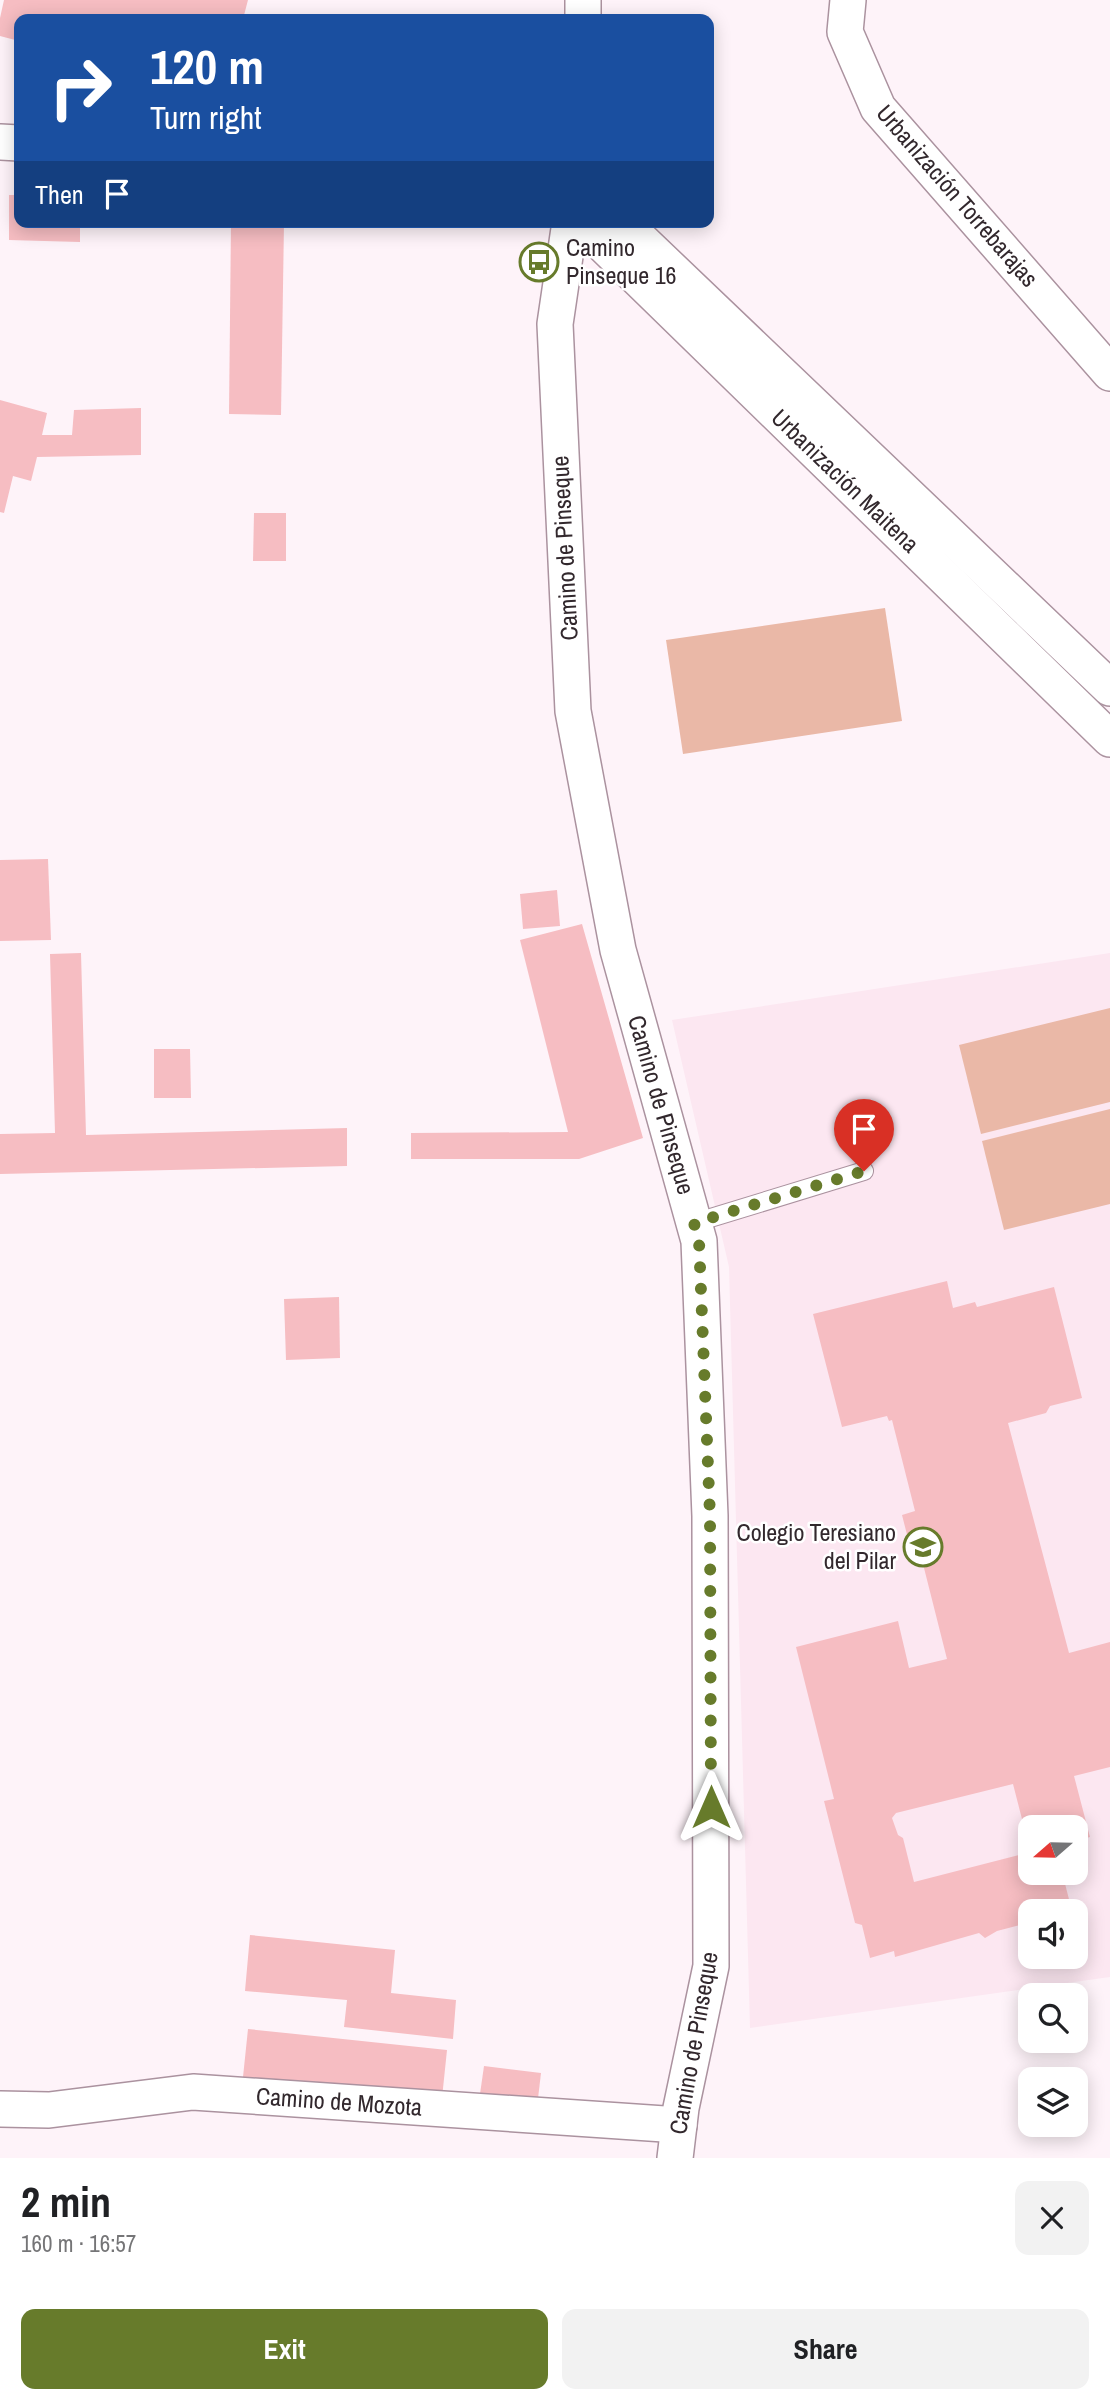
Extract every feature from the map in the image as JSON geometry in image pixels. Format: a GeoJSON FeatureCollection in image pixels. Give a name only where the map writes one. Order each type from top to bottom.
{"type":"FeatureCollection","features":[{"type":"Feature","properties":{"kind":"street","name":"Urbanización Torrebarajas"},"geometry":{"type":"LineString","coordinates":[[848,0],[845,32],[878,108],[1110,373]]}},
{"type":"Feature","properties":{"kind":"street","name":"Camino de Pinseque"},"geometry":{"type":"LineString","coordinates":[[569,228],[555,324],[573,711],[618,950],[699,1241],[710,1516],[712,1966],[677,2141]]}},
{"type":"Feature","properties":{"kind":"street","name":"Urbanización Maitena"},"geometry":{"type":"LineString","coordinates":[[586,228],[1110,739]]}},
{"type":"Feature","properties":{"kind":"street"},"geometry":{"type":"LineString","coordinates":[[628,228],[1110,688]]}},
{"type":"Feature","properties":{"kind":"street","name":"Camino de Mozota"},"geometry":{"type":"LineString","coordinates":[[0,2109],[49,2110],[192,2092],[677,2141]]}},
{"type":"Feature","properties":{"kind":"lane"},"geometry":{"type":"LineString","coordinates":[[694,1223],[864,1171]]}},
{"type":"Feature","properties":{"kind":"shaded area"},"geometry":{"type":"Polygon","coordinates":[[[885,608],[902,721],[683,754],[666,640],[885,608]]]}},
{"type":"Feature","properties":{"kind":"shaded area","name":"Colegio Teresiano del Pilar"},"geometry":{"type":"Polygon","coordinates":[[[1110,953],[1110,1977],[1068,1983],[1018,1983],[1018,1990],[750,2028],[729,1267],[672,1020],[1110,953]]]}},
{"type":"Feature","properties":{"kind":"shaded area"},"geometry":{"type":"Polygon","coordinates":[[[1110,1008],[1110,1102],[981,1134],[959,1045],[1110,1008]]]}},
{"type":"Feature","properties":{"kind":"shaded area"},"geometry":{"type":"Polygon","coordinates":[[[1110,1109],[1110,1204],[1004,1230],[982,1141],[1110,1109]]]}},
{"type":"Feature","properties":{"kind":"building"},"geometry":{"type":"Polygon","coordinates":[[[4,0],[248,0],[244,14],[14,14],[14,40],[0,36],[4,0]]]}},
{"type":"Feature","properties":{"kind":"building"},"geometry":{"type":"Polygon","coordinates":[[[9,195],[14,195],[14,228],[80,228],[80,242],[9,240],[9,195]]]}},
{"type":"Feature","properties":{"kind":"building"},"geometry":{"type":"Polygon","coordinates":[[[231,228],[284,228],[281,415],[229,414],[231,228]]]}},
{"type":"Feature","properties":{"kind":"building"},"geometry":{"type":"Polygon","coordinates":[[[0,400],[47,413],[42,435],[72,435],[74,410],[141,408],[141,455],[37,457],[31,481],[13,476],[4,513],[0,512],[0,400]]]}},
{"type":"Feature","properties":{"kind":"building"},"geometry":{"type":"Polygon","coordinates":[[[254,513],[286,513],[286,561],[253,561],[254,513]]]}},
{"type":"Feature","properties":{"kind":"building"},"geometry":{"type":"Polygon","coordinates":[[[48,859],[51,940],[0,941],[0,860],[48,859]]]}},
{"type":"Feature","properties":{"kind":"building"},"geometry":{"type":"Polygon","coordinates":[[[557,890],[560,926],[523,929],[520,894],[557,890]]]}},
{"type":"Feature","properties":{"kind":"building"},"geometry":{"type":"Polygon","coordinates":[[[582,924],[643,1138],[579,1159],[411,1159],[411,1133],[568,1132],[520,940],[582,924]]]}},
{"type":"Feature","properties":{"kind":"building"},"geometry":{"type":"Polygon","coordinates":[[[81,953],[86,1135],[347,1128],[347,1166],[0,1174],[0,1134],[55,1133],[50,954],[81,953]]]}},
{"type":"Feature","properties":{"kind":"building"},"geometry":{"type":"Polygon","coordinates":[[[154,1049],[190,1049],[191,1098],[154,1098],[154,1049]]]}},
{"type":"Feature","properties":{"kind":"building"},"geometry":{"type":"Polygon","coordinates":[[[947,1281],[953,1308],[975,1302],[977,1307],[1054,1287],[1082,1398],[1050,1406],[1046,1413],[1008,1423],[1069,1653],[1110,1642],[1110,1767],[1074,1776],[1084,1815],[1021,1815],[1013,1784],[896,1813],[892,1818],[898,1835],[903,1838],[914,1882],[1018,1855],[1018,1885],[1065,1885],[1069,1899],[1018,1899],[1018,1925],[997,1931],[985,1938],[979,1933],[895,1957],[894,1951],[870,1958],[862,1925],[855,1923],[824,1801],[834,1799],[796,1647],[898,1621],[909,1668],[947,1659],[923,1564],[915,1566],[902,1515],[915,1511],[892,1420],[889,1421],[887,1416],[842,1427],[813,1314],[947,1281]]]}},
{"type":"Feature","properties":{"kind":"building"},"geometry":{"type":"Polygon","coordinates":[[[339,1297],[340,1358],[286,1360],[284,1299],[339,1297]]]}},
{"type":"Feature","properties":{"kind":"building"},"geometry":{"type":"Polygon","coordinates":[[[250,1935],[395,1950],[391,1993],[456,2000],[453,2039],[344,2027],[347,2000],[245,1991],[250,1935]]]}},
{"type":"Feature","properties":{"kind":"building"},"geometry":{"type":"Polygon","coordinates":[[[248,2029],[447,2050],[442,2098],[243,2077],[248,2029]]]}},
{"type":"Feature","properties":{"kind":"building"},"geometry":{"type":"Polygon","coordinates":[[[484,2066],[541,2073],[537,2107],[479,2101],[484,2066]]]}},
{"type":"Feature","properties":{"kind":"place","name":"Camino Pinseque 16"},"geometry":{"type":"Point","coordinates":[539,262]}},
{"type":"Feature","properties":{"kind":"place","name":"Colegio Teresiano del Pilar"},"geometry":{"type":"Point","coordinates":[923,1547]}},
{"type":"Feature","properties":{"kind":"route"},"geometry":{"type":"LineString","coordinates":[[711,1807],[710,1516],[699,1241],[694,1223],[864,1171]]}}]}
